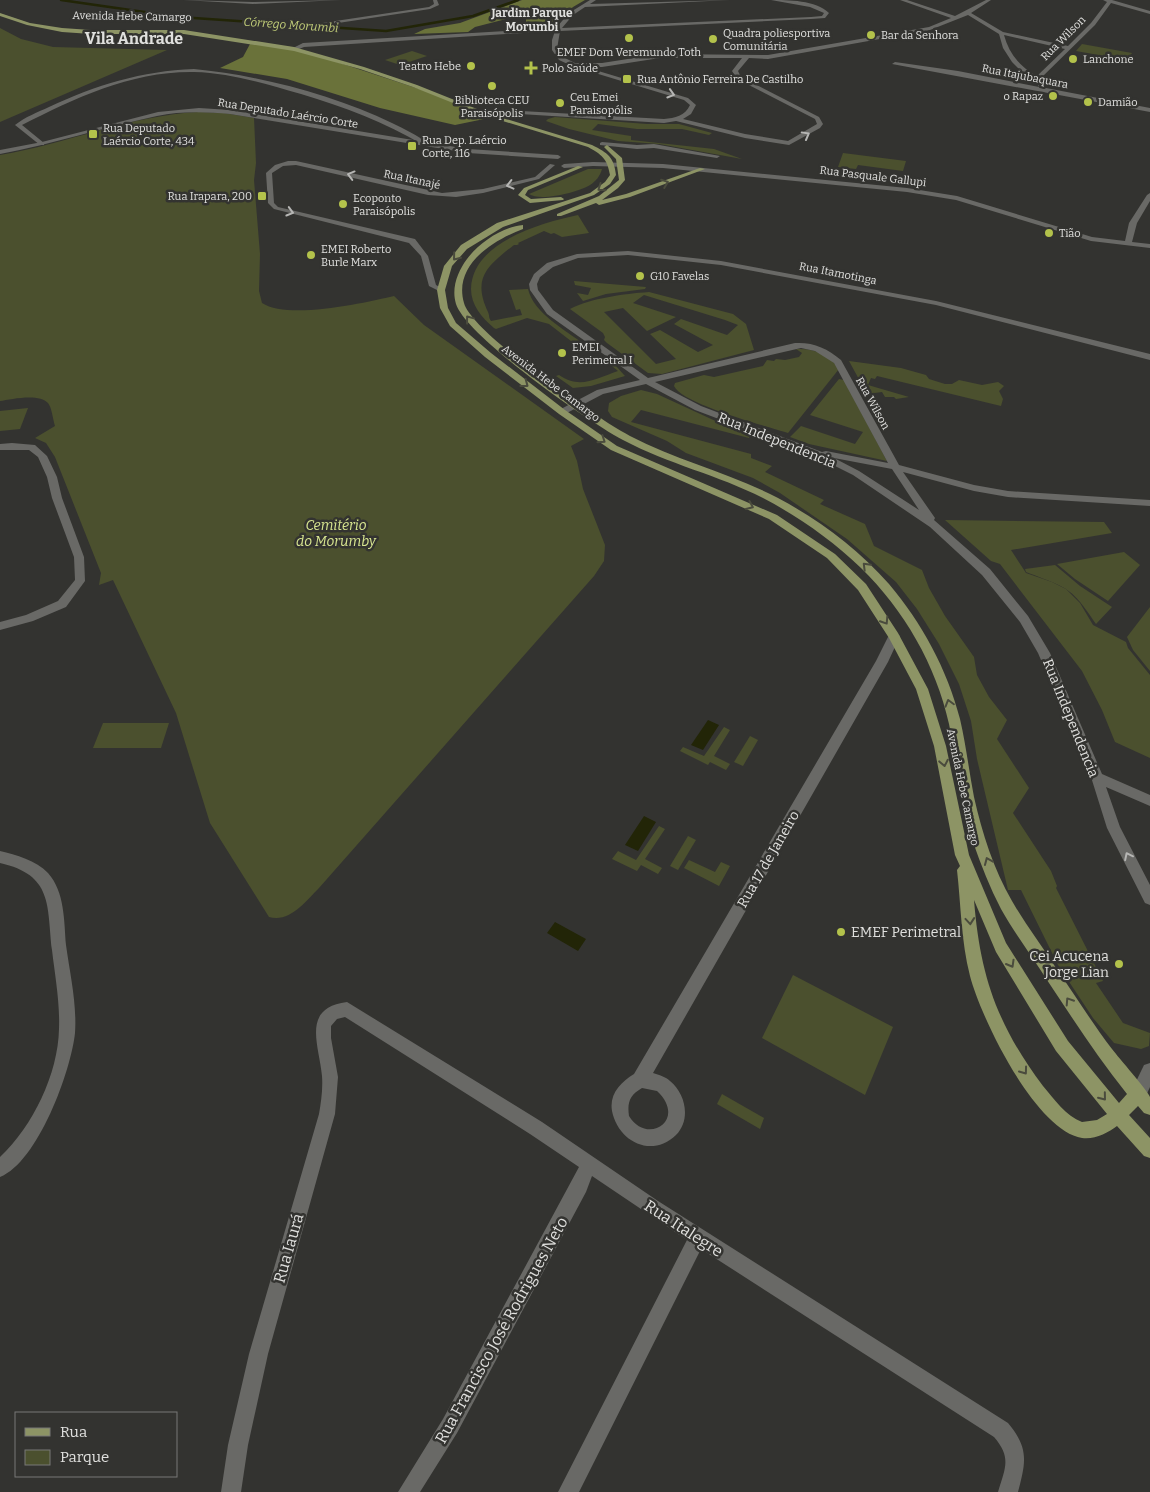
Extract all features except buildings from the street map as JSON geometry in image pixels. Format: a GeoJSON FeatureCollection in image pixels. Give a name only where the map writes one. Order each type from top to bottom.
{"type":"FeatureCollection","features":[{"type":"Feature","properties":{"kind":"main road","name":"Avenida Hebe Camargo"},"geometry":{"type":"LineString","coordinates":[[0,8],[44,22],[81,27],[188,28],[303,45],[455,94]]}},
{"type":"Feature","properties":{"kind":"main road","name":"Avenida Hebe Camargo"},"geometry":{"type":"LineString","coordinates":[[0,14],[29,24],[62,30],[91,32],[184,32],[294,49],[406,83],[485,114],[590,146],[601,152],[611,162],[613,175],[608,183],[592,194],[500,225],[464,247],[448,266],[441,290],[444,308],[453,324],[479,348],[562,412],[614,448],[773,516],[824,551],[862,587],[894,636],[922,688],[940,746],[962,855],[1001,947],[1062,1046],[1118,1115],[1150,1150]]}},
{"type":"Feature","properties":{"kind":"main road"},"geometry":{"type":"LineString","coordinates":[[496,109],[602,144],[612,150],[619,158]]}},
{"type":"Feature","properties":{"kind":"main road","name":"Avenida Hebe Camargo"},"geometry":{"type":"LineString","coordinates":[[619,158],[622,180],[614,189],[585,207],[510,230],[489,242],[467,262],[457,285],[460,307],[472,324],[504,351],[577,405],[626,438],[755,491],[801,515],[851,552],[894,596],[910,619],[940,674],[954,719],[966,791],[980,842],[1004,900],[1082,1021],[1150,1107]]}},
{"type":"Feature","properties":{"kind":"main road"},"geometry":{"type":"LineString","coordinates":[[576,199],[537,202],[527,200],[521,195],[526,189],[586,165]]}},
{"type":"Feature","properties":{"kind":"main road"},"geometry":{"type":"LineString","coordinates":[[585,207],[628,196],[702,169]]}},
{"type":"Feature","properties":{"kind":"main road"},"geometry":{"type":"LineString","coordinates":[[962,855],[975,966],[987,1004],[1010,1050],[1053,1111],[1071,1127],[1087,1130],[1105,1125],[1118,1115],[1138,1094]]}},
{"type":"Feature","properties":{"kind":"street"},"geometry":{"type":"LineString","coordinates":[[185,0],[241,3],[339,0]]}},
{"type":"Feature","properties":{"kind":"street"},"geometry":{"type":"LineString","coordinates":[[315,0],[321,2]]}},
{"type":"Feature","properties":{"kind":"street"},"geometry":{"type":"LineString","coordinates":[[325,23],[430,8],[437,5],[435,0]]}},
{"type":"Feature","properties":{"kind":"street"},"geometry":{"type":"LineString","coordinates":[[594,0],[564,20],[554,42],[554,52],[560,58],[574,65],[686,99],[693,105],[691,111],[678,120]]}},
{"type":"Feature","properties":{"kind":"street"},"geometry":{"type":"LineString","coordinates":[[583,6],[728,0]]}},
{"type":"Feature","properties":{"kind":"street"},"geometry":{"type":"LineString","coordinates":[[294,49],[303,45],[811,18],[823,17],[828,13],[824,9],[816,7],[773,0]]}},
{"type":"Feature","properties":{"kind":"street"},"geometry":{"type":"LineString","coordinates":[[902,0],[955,18]]}},
{"type":"Feature","properties":{"kind":"street"},"geometry":{"type":"LineString","coordinates":[[574,65],[594,66],[660,56],[747,57],[777,55],[930,28],[968,13],[988,0]]}},
{"type":"Feature","properties":{"kind":"street"},"geometry":{"type":"LineString","coordinates":[[1107,1],[1150,13]]}},
{"type":"Feature","properties":{"kind":"street","name":"Rua Wilson"},"geometry":{"type":"LineString","coordinates":[[1044,89],[1038,78],[1093,24],[1107,1]]}},
{"type":"Feature","properties":{"kind":"street"},"geometry":{"type":"LineString","coordinates":[[968,13],[1001,33],[1070,48]]}},
{"type":"Feature","properties":{"kind":"street"},"geometry":{"type":"LineString","coordinates":[[1001,33],[1008,54],[1016,64],[1038,78]]}},
{"type":"Feature","properties":{"kind":"street"},"geometry":{"type":"LineString","coordinates":[[505,112],[564,114],[646,121],[678,120],[745,136],[789,143],[809,133],[820,124],[817,118],[739,78],[735,71],[738,65],[747,57]]}},
{"type":"Feature","properties":{"kind":"street"},"geometry":{"type":"LineString","coordinates":[[605,74],[603,70],[612,63]]}},
{"type":"Feature","properties":{"kind":"street","name":"Rua Itajubaquara"},"geometry":{"type":"LineString","coordinates":[[895,64],[958,73],[1150,110]]}},
{"type":"Feature","properties":{"kind":"street"},"geometry":{"type":"LineString","coordinates":[[42,144],[18,125],[76,96],[114,82],[147,74],[204,71],[237,76],[338,104],[379,119],[407,132],[425,144]]}},
{"type":"Feature","properties":{"kind":"street","name":"Rua Deputado Laércio Corte"},"geometry":{"type":"LineString","coordinates":[[0,152],[42,144],[158,114],[199,110],[230,112],[468,152],[566,158]]}},
{"type":"Feature","properties":{"kind":"street"},"geometry":{"type":"LineString","coordinates":[[521,125],[539,116],[564,114]]}},
{"type":"Feature","properties":{"kind":"street"},"geometry":{"type":"LineString","coordinates":[[602,144],[637,147],[654,146],[717,156]]}},
{"type":"Feature","properties":{"kind":"street"},"geometry":{"type":"LineString","coordinates":[[619,158],[637,147]]}},
{"type":"Feature","properties":{"kind":"street","name":"Rua Deputado Laércio Corte"},"geometry":{"type":"LineString","coordinates":[[517,155],[564,166]]}},
{"type":"Feature","properties":{"kind":"street"},"geometry":{"type":"LineString","coordinates":[[564,166],[572,163],[566,158]]}},
{"type":"Feature","properties":{"kind":"street","name":"Rua Itanajé"},"geometry":{"type":"LineString","coordinates":[[441,290],[433,286],[425,255],[420,247],[412,241],[276,208],[271,203],[268,176],[274,168],[291,163],[448,196],[491,189],[537,178],[542,176],[552,164],[550,161],[566,158]]}},
{"type":"Feature","properties":{"kind":"street","name":"Rua Pasquale Gallupi"},"geometry":{"type":"LineString","coordinates":[[566,158],[586,165]]}},
{"type":"Feature","properties":{"kind":"street","name":"Rua Pasquale Gallupi"},"geometry":{"type":"LineString","coordinates":[[564,166],[662,166],[702,169],[836,182],[957,198],[1107,242],[1150,246]]}},
{"type":"Feature","properties":{"kind":"street"},"geometry":{"type":"LineString","coordinates":[[1128,244],[1133,223],[1150,195]]}},
{"type":"Feature","properties":{"kind":"street","name":"Rua Itamotinga"},"geometry":{"type":"LineString","coordinates":[[534,290],[534,280],[541,272],[555,262],[570,257],[585,254],[628,253],[668,256],[721,263],[936,303],[1150,357]]}},
{"type":"Feature","properties":{"kind":"street","name":"Rua Independencia"},"geometry":{"type":"LineString","coordinates":[[534,290],[550,312],[647,381],[698,408],[812,451],[856,473],[934,524],[986,572],[1024,619],[1044,653],[1097,777],[1114,828],[1150,899]]}},
{"type":"Feature","properties":{"kind":"street","name":"Rua Wilson"},"geometry":{"type":"LineString","coordinates":[[647,381],[795,346],[814,346],[827,352],[838,362],[895,467],[934,524]]}},
{"type":"Feature","properties":{"kind":"street"},"geometry":{"type":"LineString","coordinates":[[562,412],[577,405],[580,400],[596,394],[647,381]]}},
{"type":"Feature","properties":{"kind":"street"},"geometry":{"type":"LineString","coordinates":[[0,447],[32,447],[42,456],[52,477],[57,498],[79,557],[80,581],[62,604],[28,618],[0,626]]}},
{"type":"Feature","properties":{"kind":"street"},"geometry":{"type":"LineString","coordinates":[[812,451],[895,467],[974,488],[1008,494],[1150,503]]}},
{"type":"Feature","properties":{"kind":"street","name":"Rua 17 de Janeiro"},"geometry":{"type":"LineString","coordinates":[[640,1080],[882,662],[894,636]]}},
{"type":"Feature","properties":{"kind":"street"},"geometry":{"type":"LineString","coordinates":[[1097,777],[1150,801]]}},
{"type":"Feature","properties":{"kind":"street"},"geometry":{"type":"LineString","coordinates":[[0,857],[15,860],[29,867],[44,878],[53,894],[66,1003],[67,1032],[62,1058],[52,1091],[36,1125],[0,1169]]}},
{"type":"Feature","properties":{"kind":"street","name":"Rua Italegre"},"geometry":{"type":"LineString","coordinates":[[337,1010],[347,1009],[374,1025],[698,1237],[1001,1430],[1013,1443],[1016,1461],[1008,1492]]}},
{"type":"Feature","properties":{"kind":"street","name":"Rua Iaurá"},"geometry":{"type":"LineString","coordinates":[[231,1492],[236,1450],[262,1336],[325,1126],[329,1104],[330,1069],[323,1026],[326,1019],[337,1010]]}},
{"type":"Feature","properties":{"kind":"street"},"geometry":{"type":"LineString","coordinates":[[1138,1094],[1150,1071]]}},
{"type":"Feature","properties":{"kind":"street","name":"Rua Francisco José Rodrigues Neto"},"geometry":{"type":"LineString","coordinates":[[408,1492],[450,1426],[580,1186],[589,1164]]}},
{"type":"Feature","properties":{"kind":"street"},"geometry":{"type":"LineString","coordinates":[[568,1492],[698,1237]]}},
{"type":"Feature","properties":{"kind":"green space"},"geometry":{"type":"Polygon","coordinates":[[[522,0],[585,0],[573,7],[550,28],[526,28],[526,14],[475,27],[468,32],[414,34],[425,29],[460,23],[522,0]]]}},
{"type":"Feature","properties":{"kind":"green space"},"geometry":{"type":"Polygon","coordinates":[[[0,28],[21,39],[53,47],[167,50],[0,122],[0,28]]]}},
{"type":"Feature","properties":{"kind":"green space"},"geometry":{"type":"Polygon","coordinates":[[[250,44],[291,47],[462,103],[489,118],[455,125],[380,108],[287,79],[220,68],[243,57],[250,44]]]}},
{"type":"Feature","properties":{"kind":"green space"},"geometry":{"type":"Polygon","coordinates":[[[1082,44],[1132,53],[1127,60],[1076,51],[1082,44]]]}},
{"type":"Feature","properties":{"kind":"green space"},"geometry":{"type":"Polygon","coordinates":[[[412,51],[427,56],[400,65],[385,60],[412,51]]]}},
{"type":"Feature","properties":{"kind":"green space","name":"Cemitério do Morumby"},"geometry":{"type":"Polygon","coordinates":[[[199,112],[224,113],[254,118],[256,163],[254,180],[260,254],[259,291],[262,303],[274,308],[307,310],[346,306],[394,296],[424,325],[584,439],[571,446],[577,461],[583,489],[605,545],[604,561],[594,576],[319,888],[297,910],[284,917],[277,918],[269,917],[210,823],[176,713],[113,580],[99,585],[101,573],[55,457],[46,443],[35,438],[55,426],[48,403],[39,398],[32,397],[0,401],[0,155],[149,118],[199,112]]]}},
{"type":"Feature","properties":{"kind":"green space"},"geometry":{"type":"Polygon","coordinates":[[[555,117],[647,124],[679,124],[712,133],[709,135],[682,129],[637,129],[598,124],[592,130],[631,136],[631,140],[714,149],[742,159],[659,144],[618,141],[569,129],[546,121],[555,117]]]}},
{"type":"Feature","properties":{"kind":"green space"},"geometry":{"type":"Polygon","coordinates":[[[843,153],[906,161],[903,171],[858,165],[856,169],[838,167],[843,153]]]}},
{"type":"Feature","properties":{"kind":"green space"},"geometry":{"type":"Polygon","coordinates":[[[588,169],[602,169],[596,180],[585,188],[550,197],[529,194],[588,169]]]}},
{"type":"Feature","properties":{"kind":"green space"},"geometry":{"type":"Polygon","coordinates":[[[578,215],[589,233],[562,237],[544,231],[514,245],[490,266],[482,281],[482,290],[483,300],[491,321],[522,315],[520,309],[516,310],[509,290],[528,289],[531,298],[544,314],[585,345],[580,348],[549,324],[527,318],[496,329],[494,328],[478,311],[471,295],[474,273],[483,259],[511,237],[546,223],[578,215]]]}},
{"type":"Feature","properties":{"kind":"green space"},"geometry":{"type":"Polygon","coordinates":[[[574,281],[646,287],[645,289],[606,294],[583,301],[577,293],[588,295],[591,288],[575,285],[574,281]]]}},
{"type":"Feature","properties":{"kind":"green space"},"geometry":{"type":"Polygon","coordinates":[[[649,292],[733,314],[746,324],[754,350],[662,374],[648,373],[607,343],[604,340],[603,333],[570,309],[598,299],[649,292]],[[644,295],[633,303],[676,317],[647,331],[623,308],[604,312],[656,364],[676,359],[650,334],[660,330],[698,352],[713,345],[674,324],[681,319],[727,335],[738,325],[644,295]]]}},
{"type":"Feature","properties":{"kind":"green space"},"geometry":{"type":"Polygon","coordinates":[[[796,349],[820,353],[831,359],[839,369],[788,433],[708,407],[680,393],[674,386],[675,383],[704,375],[714,377],[763,366],[767,360],[785,360],[799,357],[802,353],[796,349]]]}},
{"type":"Feature","properties":{"kind":"green space"},"geometry":{"type":"Polygon","coordinates":[[[849,361],[901,368],[926,375],[929,379],[945,384],[952,384],[959,380],[982,385],[998,382],[1004,386],[999,391],[1003,399],[1001,406],[877,376],[875,379],[871,378],[868,385],[909,397],[896,399],[894,397],[885,397],[882,392],[867,394],[849,361]]]}},
{"type":"Feature","properties":{"kind":"green space"},"geometry":{"type":"Polygon","coordinates":[[[615,365],[625,376],[591,386],[573,388],[556,376],[559,375],[574,382],[588,381],[618,371],[612,366],[615,365]]]}},
{"type":"Feature","properties":{"kind":"green space"},"geometry":{"type":"Polygon","coordinates":[[[839,379],[844,380],[887,461],[809,444],[790,437],[801,426],[855,444],[863,432],[810,415],[839,379]]]}},
{"type":"Feature","properties":{"kind":"green space"},"geometry":{"type":"Polygon","coordinates":[[[641,390],[657,394],[750,436],[749,438],[641,410],[631,422],[751,454],[751,458],[772,466],[765,472],[824,500],[820,504],[865,524],[874,546],[922,570],[929,588],[945,616],[974,657],[977,675],[989,697],[1007,720],[997,739],[1029,788],[1013,813],[1051,871],[1057,886],[1056,888],[1103,981],[1096,983],[1123,1023],[1150,1033],[1149,1046],[1141,1049],[1114,1043],[1093,1018],[1058,965],[1021,890],[1008,890],[977,759],[971,721],[959,684],[939,644],[917,609],[896,582],[847,539],[780,493],[753,478],[686,453],[667,441],[612,417],[608,411],[609,403],[621,396],[641,390]]]}},
{"type":"Feature","properties":{"kind":"green space"},"geometry":{"type":"Polygon","coordinates":[[[28,408],[20,429],[0,431],[0,411],[28,408]]]}},
{"type":"Feature","properties":{"kind":"green space"},"geometry":{"type":"Polygon","coordinates":[[[945,520],[1104,522],[1112,533],[1011,550],[1026,573],[1066,589],[1080,603],[1093,625],[1126,642],[1128,648],[1150,675],[1150,758],[1115,742],[1102,710],[1082,671],[1000,564],[991,561],[945,520]]]}},
{"type":"Feature","properties":{"kind":"green space"},"geometry":{"type":"Polygon","coordinates":[[[1124,552],[1140,565],[1108,601],[1075,579],[1057,564],[1124,552]]]}},
{"type":"Feature","properties":{"kind":"green space"},"geometry":{"type":"Polygon","coordinates":[[[1055,565],[1080,586],[1112,607],[1096,624],[1074,595],[1060,585],[1026,572],[1025,569],[1055,565]]]}},
{"type":"Feature","properties":{"kind":"green space"},"geometry":{"type":"Polygon","coordinates":[[[1150,607],[1150,671],[1133,650],[1127,637],[1150,607]]]}},
{"type":"Feature","properties":{"kind":"green space"},"geometry":{"type":"Polygon","coordinates":[[[103,723],[169,723],[161,748],[93,748],[103,723]]]}},
{"type":"Feature","properties":{"kind":"green space"},"geometry":{"type":"Polygon","coordinates":[[[724,727],[730,730],[714,756],[730,764],[726,770],[710,762],[708,765],[680,751],[683,747],[704,756],[724,727]]]}},
{"type":"Feature","properties":{"kind":"green space"},"geometry":{"type":"Polygon","coordinates":[[[750,736],[758,740],[743,766],[734,762],[750,736]]]}},
{"type":"Feature","properties":{"kind":"green space"},"geometry":{"type":"Polygon","coordinates":[[[659,826],[665,829],[645,859],[662,868],[658,874],[641,865],[637,871],[612,859],[618,851],[636,860],[659,826]]]}},
{"type":"Feature","properties":{"kind":"green space"},"geometry":{"type":"Polygon","coordinates":[[[688,836],[696,840],[678,870],[670,866],[688,836]]]}},
{"type":"Feature","properties":{"kind":"green space"},"geometry":{"type":"Polygon","coordinates":[[[689,860],[715,872],[721,862],[730,866],[719,886],[684,868],[689,860]]]}},
{"type":"Feature","properties":{"kind":"green space"},"geometry":{"type":"Polygon","coordinates":[[[793,975],[893,1027],[865,1095],[762,1038],[793,975]]]}},
{"type":"Feature","properties":{"kind":"green space"},"geometry":{"type":"Polygon","coordinates":[[[722,1094],[764,1118],[760,1129],[717,1104],[722,1094]]]}},
{"type":"Feature","properties":{"kind":"shaded area"},"geometry":{"type":"Polygon","coordinates":[[[708,720],[719,725],[703,750],[691,745],[708,720]]]}},
{"type":"Feature","properties":{"kind":"shaded area"},"geometry":{"type":"Polygon","coordinates":[[[644,816],[656,822],[638,851],[625,845],[644,816]]]}},
{"type":"Feature","properties":{"kind":"shaded area"},"geometry":{"type":"Polygon","coordinates":[[[555,922],[586,939],[578,951],[547,933],[555,922]]]}},
{"type":"Feature","properties":{"kind":"waterway","name":"Córrego Morumbi"},"geometry":{"type":"LineString","coordinates":[[61,0],[179,17],[386,31],[473,16],[518,0]]}},
{"type":"Feature","properties":{"kind":"place","name":"Bar da Senhora"},"geometry":{"type":"Point","coordinates":[871,35]}},
{"type":"Feature","properties":{"kind":"place","name":"EMEF Dom Veremundo Toth"},"geometry":{"type":"Point","coordinates":[629,38]}},
{"type":"Feature","properties":{"kind":"place","name":"Quadra poliesportiva Comunitária"},"geometry":{"type":"Point","coordinates":[713,39]}},
{"type":"Feature","properties":{"kind":"place","name":"Lanchone"},"geometry":{"type":"Point","coordinates":[1073,59]}},
{"type":"Feature","properties":{"kind":"place","name":"Teatro Hebe"},"geometry":{"type":"Point","coordinates":[471,66]}},
{"type":"Feature","properties":{"kind":"place","name":"Polo Saúde"},"geometry":{"type":"Point","coordinates":[531,68]}},
{"type":"Feature","properties":{"kind":"place","name":"Rua Antônio Ferreira De Castilho"},"geometry":{"type":"Point","coordinates":[627,79]}},
{"type":"Feature","properties":{"kind":"place","name":"Biblioteca CEU Paraisópolis"},"geometry":{"type":"Point","coordinates":[492,86]}},
{"type":"Feature","properties":{"kind":"place","name":"o Rapaz"},"geometry":{"type":"Point","coordinates":[1053,96]}},
{"type":"Feature","properties":{"kind":"place","name":"Damião"},"geometry":{"type":"Point","coordinates":[1088,102]}},
{"type":"Feature","properties":{"kind":"place","name":"Ceu Emei Paraisopólis"},"geometry":{"type":"Point","coordinates":[560,103]}},
{"type":"Feature","properties":{"kind":"place","name":"Rua Deputado Laércio Corte, 434"},"geometry":{"type":"Point","coordinates":[93,134]}},
{"type":"Feature","properties":{"kind":"place","name":"Rua Dep. Laércio Corte, 116"},"geometry":{"type":"Point","coordinates":[412,146]}},
{"type":"Feature","properties":{"kind":"place","name":"Rua Irapara, 200"},"geometry":{"type":"Point","coordinates":[262,196]}},
{"type":"Feature","properties":{"kind":"place","name":"Ecoponto Paraisópolis"},"geometry":{"type":"Point","coordinates":[343,204]}},
{"type":"Feature","properties":{"kind":"place","name":"Tião"},"geometry":{"type":"Point","coordinates":[1049,233]}},
{"type":"Feature","properties":{"kind":"place","name":"EMEI Roberto Burle Marx"},"geometry":{"type":"Point","coordinates":[311,255]}},
{"type":"Feature","properties":{"kind":"place","name":"G10 Favelas"},"geometry":{"type":"Point","coordinates":[640,276]}},
{"type":"Feature","properties":{"kind":"place","name":"EMEI Perimetral I"},"geometry":{"type":"Point","coordinates":[562,353]}},
{"type":"Feature","properties":{"kind":"place","name":"EMEF Perimetral"},"geometry":{"type":"Point","coordinates":[841,932]}},
{"type":"Feature","properties":{"kind":"place","name":"Cei Acucena Jorge Lian"},"geometry":{"type":"Point","coordinates":[1119,964]}},
{"type":"Feature","properties":{"kind":"district","name":"Jardim Parque Morumbi"},"geometry":{"type":"Point","coordinates":[532,20]}},
{"type":"Feature","properties":{"kind":"district","name":"Vila Andrade"},"geometry":{"type":"Point","coordinates":[134,38]}}]}
